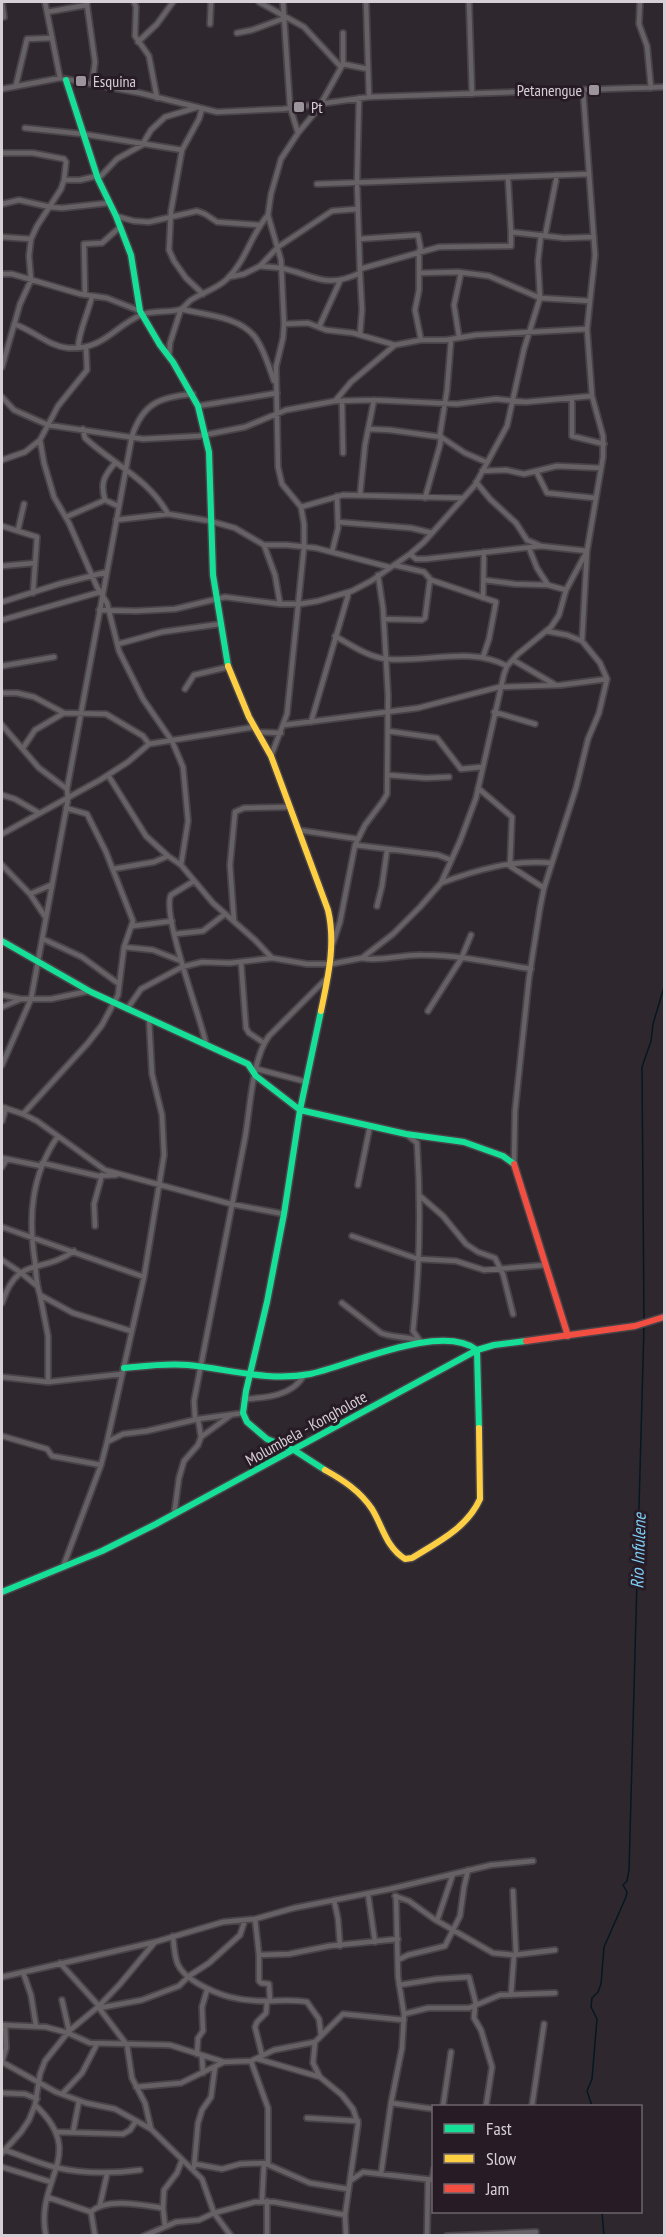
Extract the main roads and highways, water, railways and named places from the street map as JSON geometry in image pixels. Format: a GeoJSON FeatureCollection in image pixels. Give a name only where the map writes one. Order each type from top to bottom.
{"type":"FeatureCollection","features":[{"type":"Feature","properties":{"kind":"waterway","name":"Rio Infulene"},"geometry":{"type":"LineString","coordinates":[[644,1321],[642,1067],[664,987]]}},
{"type":"Feature","properties":{"kind":"waterway","name":"Rio Infulene"},"geometry":{"type":"LineString","coordinates":[[592,2105],[587,2091],[592,2079],[597,2019],[591,2007],[592,1998],[598,1992],[601,1984],[604,1947],[626,1897],[627,1892],[623,1885],[627,1881],[629,1870],[644,1326]]}},
{"type":"Feature","properties":{"kind":"waterway","name":"Rio Infulene"},"geometry":{"type":"LineString","coordinates":[[602,2213],[604,2236]]}},
{"type":"Feature","properties":{"kind":"place","name":"Esquina"},"geometry":{"type":"Point","coordinates":[81,81]}},
{"type":"Feature","properties":{"kind":"place","name":"Petanengue"},"geometry":{"type":"Point","coordinates":[594,90]}},
{"type":"Feature","properties":{"kind":"place","name":"Pt"},"geometry":{"type":"Point","coordinates":[299,107]}}]}
